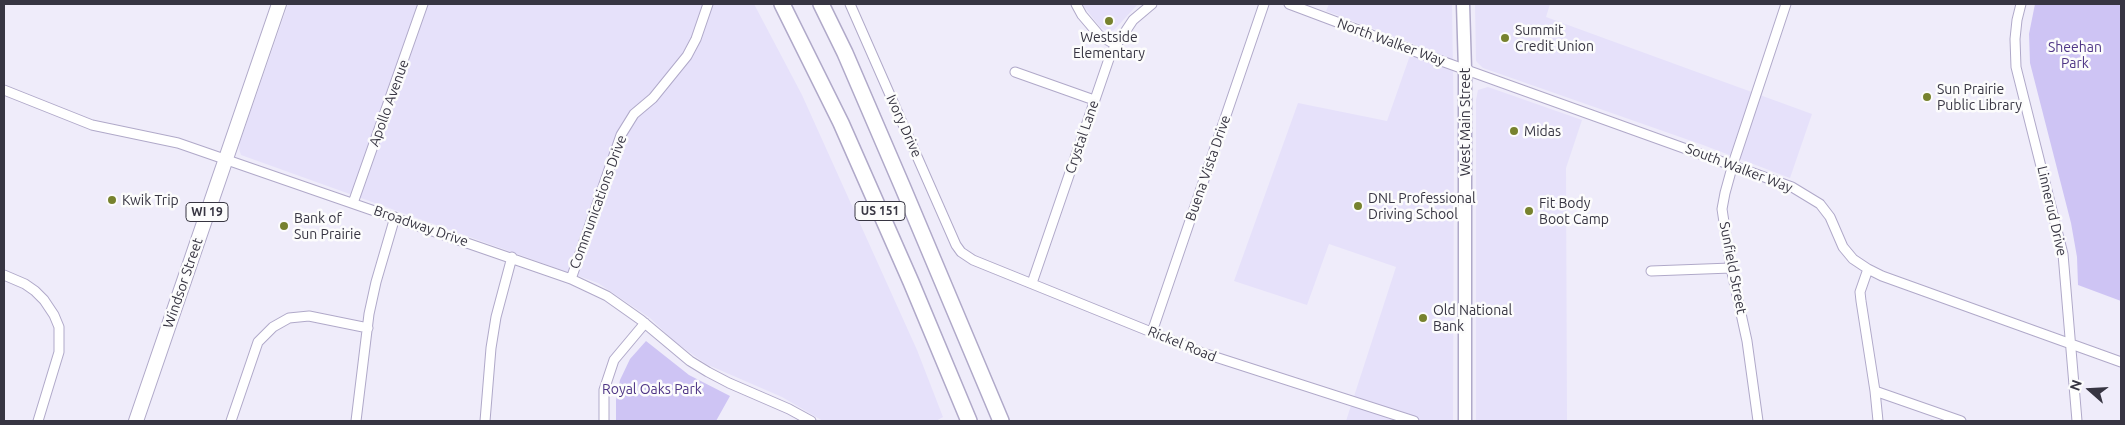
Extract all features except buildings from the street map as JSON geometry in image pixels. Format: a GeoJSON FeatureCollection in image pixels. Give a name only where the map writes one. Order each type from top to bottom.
{"type":"FeatureCollection","features":[{"type":"Feature","properties":{"kind":"highway","name":"US 151"},"geometry":{"type":"LineString","coordinates":[[782,4],[840,123],[892,238],[969,421]]}},
{"type":"Feature","properties":{"kind":"highway","name":"US 151"},"geometry":{"type":"LineString","coordinates":[[821,4],[887,152],[1001,421]]}},
{"type":"Feature","properties":{"kind":"main road","name":"Windsor Street"},"geometry":{"type":"LineString","coordinates":[[136,421],[279,4]]}},
{"type":"Feature","properties":{"kind":"main road","name":"West Main Street"},"geometry":{"type":"LineString","coordinates":[[1463,4],[1465,70],[1465,421]]}},
{"type":"Feature","properties":{"kind":"street","name":"Apollo Avenue"},"geometry":{"type":"LineString","coordinates":[[353,203],[423,4]]}},
{"type":"Feature","properties":{"kind":"street","name":"Communications Drive"},"geometry":{"type":"LineString","coordinates":[[571,279],[621,135],[634,114],[653,98],[687,56],[696,39],[708,4]]}},
{"type":"Feature","properties":{"kind":"street","name":"Ivory Drive"},"geometry":{"type":"LineString","coordinates":[[850,4],[959,248]]}},
{"type":"Feature","properties":{"kind":"street"},"geometry":{"type":"LineString","coordinates":[[1076,4],[1082,15],[1099,35],[1116,45]]}},
{"type":"Feature","properties":{"kind":"street","name":"Crystal Lane"},"geometry":{"type":"LineString","coordinates":[[1032,283],[1111,53],[1133,20],[1152,4]]}},
{"type":"Feature","properties":{"kind":"street","name":"Buena Vista Drive"},"geometry":{"type":"LineString","coordinates":[[1152,332],[1264,4]]}},
{"type":"Feature","properties":{"kind":"street","name":"North Walker Way"},"geometry":{"type":"LineString","coordinates":[[1289,4],[1465,70]]}},
{"type":"Feature","properties":{"kind":"street","name":"Sunfield Street"},"geometry":{"type":"LineString","coordinates":[[1758,421],[1748,341],[1731,268],[1722,209],[1733,164],[1786,4]]}},
{"type":"Feature","properties":{"kind":"street","name":"Linnerud Drive"},"geometry":{"type":"LineString","coordinates":[[2021,4],[2015,39],[2017,73],[2059,233],[2077,421]]}},
{"type":"Feature","properties":{"kind":"street","name":"South Walker Way"},"geometry":{"type":"LineString","coordinates":[[1465,70],[1733,164],[1792,187],[1820,204],[1830,217],[1843,247],[1853,259],[1868,269],[1882,276],[2121,362]]}},
{"type":"Feature","properties":{"kind":"street"},"geometry":{"type":"LineString","coordinates":[[1015,72],[1094,100]]}},
{"type":"Feature","properties":{"kind":"street","name":"Broadway Drive"},"geometry":{"type":"LineString","coordinates":[[4,90],[92,124],[160,138],[512,257],[571,279],[607,296],[645,323],[690,361],[708,372],[729,383],[790,408],[811,421]]}},
{"type":"Feature","properties":{"kind":"street"},"geometry":{"type":"LineString","coordinates":[[356,421],[376,282],[394,217]]}},
{"type":"Feature","properties":{"kind":"street","name":"Rickel Road"},"geometry":{"type":"LineString","coordinates":[[959,248],[973,260],[1226,361],[1414,421]]}},
{"type":"Feature","properties":{"kind":"street"},"geometry":{"type":"LineString","coordinates":[[485,421],[496,317],[512,257]]}},
{"type":"Feature","properties":{"kind":"street"},"geometry":{"type":"LineString","coordinates":[[1650,271],[1731,268]]}},
{"type":"Feature","properties":{"kind":"street"},"geometry":{"type":"LineString","coordinates":[[1868,269],[1860,292],[1878,421]]}},
{"type":"Feature","properties":{"kind":"street"},"geometry":{"type":"LineString","coordinates":[[4,276],[25,284],[44,300],[54,314],[58,327],[60,352],[38,421]]}},
{"type":"Feature","properties":{"kind":"street"},"geometry":{"type":"LineString","coordinates":[[231,421],[258,342],[273,327],[289,318],[309,316],[368,328]]}},
{"type":"Feature","properties":{"kind":"street"},"geometry":{"type":"LineString","coordinates":[[604,421],[604,390],[614,360],[645,323]]}},
{"type":"Feature","properties":{"kind":"street"},"geometry":{"type":"LineString","coordinates":[[1875,391],[1961,421]]}},
{"type":"Feature","properties":{"kind":"shaded area"},"geometry":{"type":"Polygon","coordinates":[[[288,4],[754,4],[802,95],[917,350],[943,417],[936,421],[823,421],[782,397],[706,364],[675,342],[650,318],[598,283],[241,155],[239,149],[240,142],[288,4]]]}},
{"type":"Feature","properties":{"kind":"shaded area","name":"Westside Elementary"},"geometry":{"type":"Polygon","coordinates":[[[1082,4],[1138,4],[1110,32],[1100,27],[1082,4]]]}},
{"type":"Feature","properties":{"kind":"shaded area"},"geometry":{"type":"Polygon","coordinates":[[[1329,4],[1452,4],[1454,134],[1453,421],[1346,421],[1396,267],[1329,244],[1307,305],[1234,281],[1298,103],[1387,121],[1414,44],[1326,11],[1329,4]]]}},
{"type":"Feature","properties":{"kind":"shaded area"},"geometry":{"type":"Polygon","coordinates":[[[1475,4],[1550,4],[1546,17],[1812,114],[1790,178],[1703,145],[1483,68],[1476,61],[1475,4]]]}},
{"type":"Feature","properties":{"kind":"shaded area"},"geometry":{"type":"Polygon","coordinates":[[[1488,87],[1582,120],[1566,168],[1567,421],[1476,421],[1476,100],[1478,90],[1488,87]]]}},
{"type":"Feature","properties":{"kind":"green space","name":"Sheehan Park"},"geometry":{"type":"Polygon","coordinates":[[[2035,4],[2121,4],[2121,301],[2078,285],[2077,257],[2071,223],[2030,63],[2029,34],[2035,4]]]}},
{"type":"Feature","properties":{"kind":"green space","name":"Royal Oaks Park"},"geometry":{"type":"Polygon","coordinates":[[[646,341],[689,375],[730,396],[716,421],[616,421],[616,400],[620,380],[630,359],[646,341]]]}},
{"type":"Feature","properties":{"kind":"place","name":"Westside Elementary"},"geometry":{"type":"Point","coordinates":[1109,21]}},
{"type":"Feature","properties":{"kind":"place","name":"Summit Credit Union"},"geometry":{"type":"Point","coordinates":[1505,38]}},
{"type":"Feature","properties":{"kind":"place","name":"Sun Prairie Public Library"},"geometry":{"type":"Point","coordinates":[1927,97]}},
{"type":"Feature","properties":{"kind":"place","name":"Midas"},"geometry":{"type":"Point","coordinates":[1514,131]}},
{"type":"Feature","properties":{"kind":"place","name":"Kwik Trip"},"geometry":{"type":"Point","coordinates":[112,200]}},
{"type":"Feature","properties":{"kind":"place","name":"DNL Professional Driving School"},"geometry":{"type":"Point","coordinates":[1358,206]}},
{"type":"Feature","properties":{"kind":"place","name":"Fit Body Boot Camp"},"geometry":{"type":"Point","coordinates":[1529,211]}},
{"type":"Feature","properties":{"kind":"place","name":"Bank of Sun Prairie"},"geometry":{"type":"Point","coordinates":[284,226]}},
{"type":"Feature","properties":{"kind":"place","name":"Old National Bank"},"geometry":{"type":"Point","coordinates":[1423,318]}}]}
